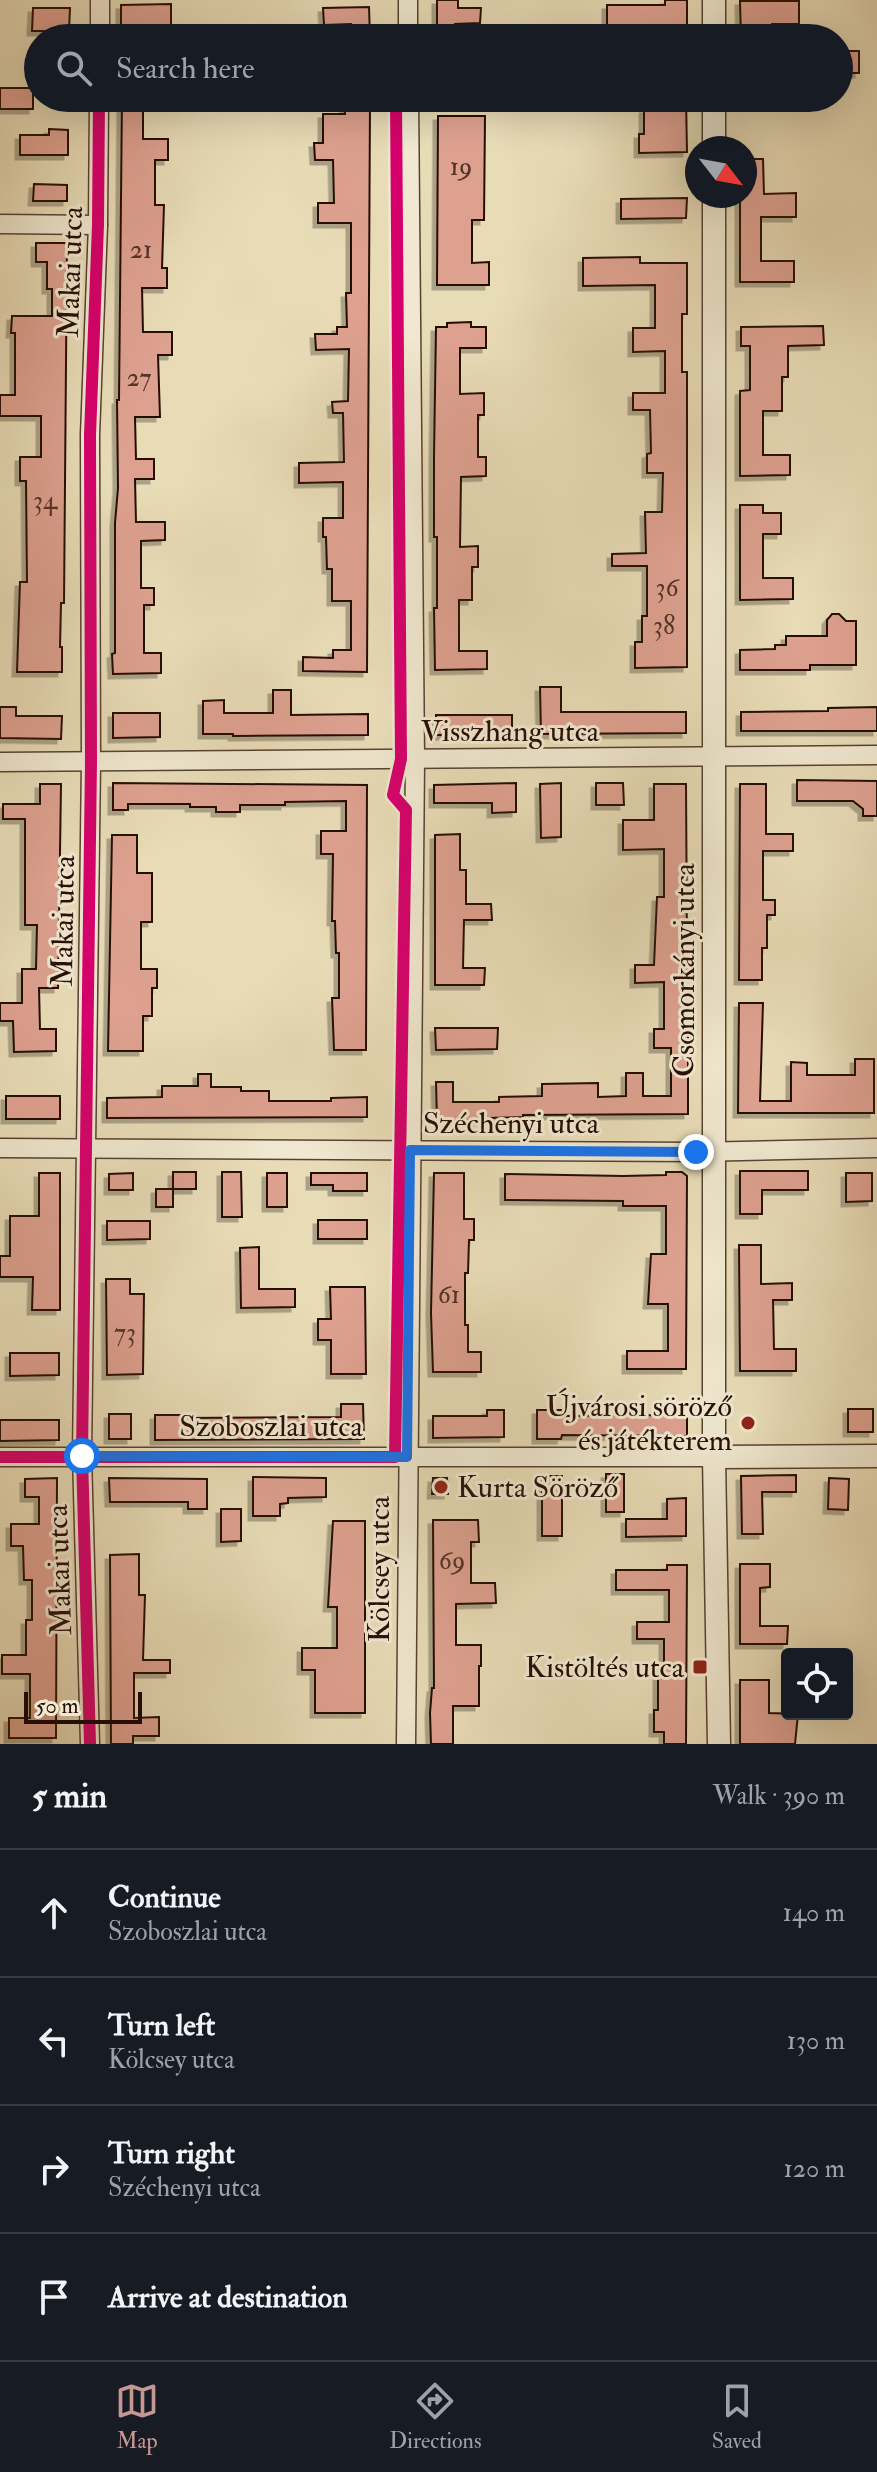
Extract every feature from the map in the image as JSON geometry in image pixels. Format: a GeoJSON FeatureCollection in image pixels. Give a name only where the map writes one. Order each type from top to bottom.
{"type":"FeatureCollection","features":[{"type":"Feature","properties":{"kind":"street"},"geometry":{"type":"LineString","coordinates":[[100,0],[100,24]]}},
{"type":"Feature","properties":{"kind":"street"},"geometry":{"type":"LineString","coordinates":[[408,0],[408,24]]}},
{"type":"Feature","properties":{"kind":"street"},"geometry":{"type":"LineString","coordinates":[[714,0],[714,24]]}},
{"type":"Feature","properties":{"kind":"street","name":"Makai utca"},"geometry":{"type":"LineString","coordinates":[[90,1744],[82,1456],[91,761],[90,435],[99,112]]}},
{"type":"Feature","properties":{"kind":"street","name":"Kölcsey utca"},"geometry":{"type":"LineString","coordinates":[[406,1744],[415,759],[409,112]]}},
{"type":"Feature","properties":{"kind":"street"},"geometry":{"type":"LineString","coordinates":[[714,112],[714,136]]}},
{"type":"Feature","properties":{"kind":"street","name":"Csomorkányi utca"},"geometry":{"type":"LineString","coordinates":[[714,208],[714,1457],[719,1744]]}},
{"type":"Feature","properties":{"kind":"street"},"geometry":{"type":"LineString","coordinates":[[0,224],[98,225]]}},
{"type":"Feature","properties":{"kind":"street","name":"Visszhang utca"},"geometry":{"type":"LineString","coordinates":[[0,762],[877,755]]}},
{"type":"Feature","properties":{"kind":"street","name":"Széchenyi utca"},"geometry":{"type":"LineString","coordinates":[[0,1148],[714,1152],[877,1148]]}},
{"type":"Feature","properties":{"kind":"street","name":"Szoboszlai utca"},"geometry":{"type":"LineString","coordinates":[[0,1457],[877,1456]]}},
{"type":"Feature","properties":{"kind":"building"},"geometry":{"type":"Polygon","coordinates":[[[437,0],[458,0],[458,8],[481,8],[480,23],[437,24],[437,0]]]}},
{"type":"Feature","properties":{"kind":"building"},"geometry":{"type":"Polygon","coordinates":[[[665,0],[687,0],[687,24],[607,24],[607,5],[665,5],[665,0]]]}},
{"type":"Feature","properties":{"kind":"building"},"geometry":{"type":"Polygon","coordinates":[[[740,1],[799,1],[799,24],[741,24],[740,1]]]}},
{"type":"Feature","properties":{"kind":"building"},"geometry":{"type":"Polygon","coordinates":[[[171,4],[171,24],[121,24],[121,5],[171,4]]]}},
{"type":"Feature","properties":{"kind":"building"},"geometry":{"type":"Polygon","coordinates":[[[369,7],[370,24],[324,24],[323,8],[369,7]]]}},
{"type":"Feature","properties":{"kind":"building"},"geometry":{"type":"Polygon","coordinates":[[[33,8],[70,8],[69,24],[32,24],[33,8]]]}},
{"type":"Feature","properties":{"kind":"building"},"geometry":{"type":"Polygon","coordinates":[[[853,51],[859,51],[859,73],[853,73],[853,51]]]}},
{"type":"Feature","properties":{"kind":"building"},"geometry":{"type":"Polygon","coordinates":[[[0,88],[24,88],[24,109],[0,109],[0,88]]]}},
{"type":"Feature","properties":{"kind":"building"},"geometry":{"type":"Polygon","coordinates":[[[122,112],[143,112],[143,139],[168,139],[168,160],[155,160],[155,205],[164,205],[162,268],[167,268],[167,288],[142,288],[143,332],[172,332],[172,355],[158,355],[160,417],[135,417],[136,459],[154,459],[154,479],[135,479],[136,522],[165,522],[165,540],[141,541],[141,588],[154,588],[154,605],[144,605],[144,653],[161,653],[161,673],[113,674],[122,112]]]}},
{"type":"Feature","properties":{"kind":"building"},"geometry":{"type":"Polygon","coordinates":[[[370,112],[367,672],[303,671],[303,657],[333,658],[333,650],[351,650],[351,601],[332,601],[332,569],[327,569],[326,537],[323,537],[323,518],[343,518],[343,482],[299,483],[299,463],[344,462],[343,413],[333,413],[332,402],[348,401],[349,349],[316,350],[315,334],[337,334],[337,327],[347,327],[346,293],[351,293],[351,223],[318,223],[318,203],[334,203],[333,160],[315,160],[314,143],[323,143],[323,114],[370,112]]]}},
{"type":"Feature","properties":{"kind":"building"},"geometry":{"type":"Polygon","coordinates":[[[644,112],[686,112],[685,152],[639,153],[639,134],[644,134],[644,112]]]}},
{"type":"Feature","properties":{"kind":"building"},"geometry":{"type":"Polygon","coordinates":[[[438,116],[485,116],[484,220],[472,220],[472,263],[489,262],[489,285],[437,285],[438,116]]]}},
{"type":"Feature","properties":{"kind":"building"},"geometry":{"type":"Polygon","coordinates":[[[49,129],[68,130],[68,155],[20,155],[20,135],[49,135],[49,129]]]}},
{"type":"Feature","properties":{"kind":"building"},"geometry":{"type":"Polygon","coordinates":[[[757,159],[763,159],[764,194],[796,193],[796,217],[761,217],[761,261],[794,261],[794,282],[740,282],[740,208],[757,208],[757,159]]]}},
{"type":"Feature","properties":{"kind":"building"},"geometry":{"type":"Polygon","coordinates":[[[34,184],[67,185],[67,201],[33,201],[34,184]]]}},
{"type":"Feature","properties":{"kind":"building"},"geometry":{"type":"Polygon","coordinates":[[[685,198],[686,218],[621,219],[621,199],[685,198]]]}},
{"type":"Feature","properties":{"kind":"building"},"geometry":{"type":"Polygon","coordinates":[[[36,243],[67,243],[62,672],[17,672],[20,582],[27,582],[26,481],[20,481],[20,457],[41,457],[41,416],[0,416],[0,395],[15,395],[12,316],[52,316],[52,289],[47,289],[47,262],[36,262],[36,243]]]}},
{"type":"Feature","properties":{"kind":"building"},"geometry":{"type":"Polygon","coordinates":[[[640,257],[640,263],[687,263],[687,314],[682,314],[682,372],[687,372],[687,667],[635,668],[635,642],[642,642],[642,616],[647,616],[647,566],[612,566],[612,554],[646,553],[645,512],[662,512],[663,473],[647,473],[647,454],[651,453],[650,410],[633,410],[633,393],[665,393],[665,351],[633,352],[633,328],[655,328],[655,285],[583,286],[583,258],[640,257]]]}},
{"type":"Feature","properties":{"kind":"building"},"geometry":{"type":"Polygon","coordinates":[[[471,322],[471,327],[486,327],[486,348],[460,348],[460,394],[484,393],[484,415],[478,415],[478,457],[486,457],[486,476],[461,477],[460,547],[478,546],[478,567],[472,567],[472,600],[459,600],[459,651],[487,651],[487,669],[435,670],[436,327],[447,327],[447,323],[471,322]]]}},
{"type":"Feature","properties":{"kind":"building"},"geometry":{"type":"Polygon","coordinates":[[[823,326],[824,345],[788,346],[788,377],[782,377],[782,411],[763,411],[763,455],[790,455],[790,475],[740,476],[740,391],[750,390],[750,346],[741,346],[741,327],[823,326]]]}},
{"type":"Feature","properties":{"kind":"building"},"geometry":{"type":"Polygon","coordinates":[[[740,505],[763,505],[763,513],[781,513],[781,534],[763,534],[763,578],[793,578],[793,599],[740,600],[740,505]]]}},
{"type":"Feature","properties":{"kind":"building"},"geometry":{"type":"Polygon","coordinates":[[[832,614],[839,614],[846,621],[856,621],[856,665],[810,665],[810,670],[740,670],[740,650],[775,649],[775,645],[786,645],[786,636],[827,636],[827,620],[832,614]]]}},
{"type":"Feature","properties":{"kind":"building"},"geometry":{"type":"Polygon","coordinates":[[[540,687],[561,687],[561,712],[686,712],[686,733],[541,734],[540,687]]]}},
{"type":"Feature","properties":{"kind":"building"},"geometry":{"type":"Polygon","coordinates":[[[273,690],[291,690],[291,715],[368,714],[368,735],[203,734],[203,701],[224,700],[224,713],[273,713],[273,690]]]}},
{"type":"Feature","properties":{"kind":"building"},"geometry":{"type":"Polygon","coordinates":[[[0,707],[16,707],[16,716],[62,716],[61,739],[0,738],[0,707]]]}},
{"type":"Feature","properties":{"kind":"building"},"geometry":{"type":"Polygon","coordinates":[[[877,707],[877,731],[741,731],[741,712],[877,707]]]}},
{"type":"Feature","properties":{"kind":"building"},"geometry":{"type":"Polygon","coordinates":[[[113,713],[160,713],[160,737],[113,738],[113,713]]]}},
{"type":"Feature","properties":{"kind":"building"},"geometry":{"type":"Polygon","coordinates":[[[436,715],[512,715],[512,735],[436,735],[436,715]]]}},
{"type":"Feature","properties":{"kind":"building"},"geometry":{"type":"Polygon","coordinates":[[[797,780],[877,781],[877,816],[863,816],[863,809],[853,801],[797,801],[797,780]]]}},
{"type":"Feature","properties":{"kind":"building"},"geometry":{"type":"Polygon","coordinates":[[[113,783],[367,785],[366,1050],[334,1050],[332,998],[339,998],[339,953],[336,953],[335,921],[332,921],[333,854],[321,854],[321,831],[346,831],[346,801],[240,805],[240,812],[216,812],[216,807],[190,807],[190,804],[128,804],[128,810],[113,810],[113,783]]]}},
{"type":"Feature","properties":{"kind":"building"},"geometry":{"type":"Polygon","coordinates":[[[516,783],[516,812],[492,813],[492,803],[434,803],[434,785],[516,783]]]}},
{"type":"Feature","properties":{"kind":"building"},"geometry":{"type":"Polygon","coordinates":[[[561,783],[561,837],[541,838],[540,784],[561,783]]]}},
{"type":"Feature","properties":{"kind":"building"},"geometry":{"type":"Polygon","coordinates":[[[596,783],[623,783],[624,805],[596,805],[596,783]]]}},
{"type":"Feature","properties":{"kind":"building"},"geometry":{"type":"Polygon","coordinates":[[[40,784],[61,784],[58,988],[39,988],[40,1029],[56,1029],[56,1051],[14,1052],[13,1021],[0,1021],[0,1003],[22,1003],[22,969],[36,969],[37,925],[25,925],[25,819],[3,819],[3,804],[40,804],[40,784]]]}},
{"type":"Feature","properties":{"kind":"building"},"geometry":{"type":"Polygon","coordinates":[[[654,784],[686,784],[687,950],[686,981],[681,981],[681,1003],[686,1003],[688,1029],[688,1114],[523,1115],[489,1120],[437,1121],[436,1082],[453,1082],[453,1102],[499,1102],[499,1097],[542,1096],[542,1084],[598,1083],[598,1097],[626,1096],[626,1073],[643,1073],[643,1096],[671,1096],[671,1048],[654,1048],[654,1029],[664,1029],[664,982],[635,983],[635,965],[654,965],[657,897],[664,897],[664,849],[623,850],[623,820],[654,820],[654,784]]]}},
{"type":"Feature","properties":{"kind":"building"},"geometry":{"type":"Polygon","coordinates":[[[740,784],[766,784],[766,834],[793,834],[793,851],[763,851],[763,900],[775,900],[775,915],[767,915],[767,948],[762,948],[762,980],[739,980],[740,784]]]}},
{"type":"Feature","properties":{"kind":"building"},"geometry":{"type":"Polygon","coordinates":[[[460,834],[460,870],[466,870],[466,904],[491,904],[492,920],[464,920],[463,968],[485,968],[484,985],[435,985],[435,835],[460,834]]]}},
{"type":"Feature","properties":{"kind":"building"},"geometry":{"type":"Polygon","coordinates":[[[112,835],[137,835],[137,873],[152,873],[152,922],[141,922],[141,969],[157,969],[157,988],[152,988],[152,1016],[143,1016],[143,1051],[108,1051],[112,835]]]}},
{"type":"Feature","properties":{"kind":"building"},"geometry":{"type":"Polygon","coordinates":[[[739,1003],[763,1003],[760,1101],[791,1101],[791,1062],[807,1063],[807,1075],[855,1075],[855,1059],[874,1059],[874,1113],[738,1113],[739,1003]]]}},
{"type":"Feature","properties":{"kind":"building"},"geometry":{"type":"Polygon","coordinates":[[[435,1028],[498,1028],[497,1049],[436,1050],[435,1028]]]}},
{"type":"Feature","properties":{"kind":"building"},"geometry":{"type":"Polygon","coordinates":[[[198,1074],[211,1074],[211,1087],[269,1091],[269,1101],[331,1101],[331,1098],[367,1097],[367,1117],[107,1118],[107,1098],[162,1097],[162,1086],[198,1086],[198,1074]]]}},
{"type":"Feature","properties":{"kind":"building"},"geometry":{"type":"Polygon","coordinates":[[[6,1096],[60,1096],[60,1119],[6,1119],[6,1096]]]}},
{"type":"Feature","properties":{"kind":"building"},"geometry":{"type":"Polygon","coordinates":[[[740,1171],[808,1171],[808,1190],[762,1190],[762,1214],[740,1214],[740,1171]]]}},
{"type":"Feature","properties":{"kind":"building"},"geometry":{"type":"Polygon","coordinates":[[[173,1172],[196,1172],[196,1189],[173,1189],[173,1172]]]}},
{"type":"Feature","properties":{"kind":"building"},"geometry":{"type":"Polygon","coordinates":[[[222,1172],[241,1172],[242,1217],[222,1217],[222,1172]]]}},
{"type":"Feature","properties":{"kind":"building"},"geometry":{"type":"Polygon","coordinates":[[[666,1172],[682,1172],[687,1176],[686,1369],[627,1369],[627,1351],[668,1351],[668,1304],[648,1304],[651,1254],[666,1254],[666,1206],[623,1206],[623,1201],[505,1200],[505,1174],[623,1176],[666,1175],[666,1172]]]}},
{"type":"Feature","properties":{"kind":"building"},"geometry":{"type":"Polygon","coordinates":[[[39,1173],[60,1173],[60,1310],[32,1310],[33,1277],[0,1277],[0,1256],[10,1256],[10,1216],[39,1216],[39,1173]]]}},
{"type":"Feature","properties":{"kind":"building"},"geometry":{"type":"Polygon","coordinates":[[[133,1173],[133,1190],[109,1190],[109,1174],[133,1173]]]}},
{"type":"Feature","properties":{"kind":"building"},"geometry":{"type":"Polygon","coordinates":[[[267,1173],[287,1173],[287,1207],[267,1207],[267,1173]]]}},
{"type":"Feature","properties":{"kind":"building"},"geometry":{"type":"Polygon","coordinates":[[[311,1173],[367,1173],[367,1191],[333,1191],[333,1185],[311,1185],[311,1173]]]}},
{"type":"Feature","properties":{"kind":"building"},"geometry":{"type":"Polygon","coordinates":[[[434,1173],[464,1173],[464,1219],[474,1219],[474,1240],[469,1240],[468,1273],[465,1273],[465,1325],[468,1325],[468,1352],[481,1352],[481,1372],[433,1372],[434,1173]]]}},
{"type":"Feature","properties":{"kind":"building"},"geometry":{"type":"Polygon","coordinates":[[[846,1173],[872,1173],[872,1201],[846,1202],[846,1173]]]}},
{"type":"Feature","properties":{"kind":"building"},"geometry":{"type":"Polygon","coordinates":[[[156,1189],[173,1189],[173,1207],[156,1207],[156,1189]]]}},
{"type":"Feature","properties":{"kind":"building"},"geometry":{"type":"Polygon","coordinates":[[[318,1220],[367,1220],[367,1239],[318,1239],[318,1220]]]}},
{"type":"Feature","properties":{"kind":"building"},"geometry":{"type":"Polygon","coordinates":[[[107,1221],[150,1221],[150,1239],[107,1240],[107,1221]]]}},
{"type":"Feature","properties":{"kind":"building"},"geometry":{"type":"Polygon","coordinates":[[[739,1245],[761,1245],[761,1284],[792,1283],[792,1300],[773,1300],[774,1349],[796,1349],[796,1371],[740,1371],[739,1245]]]}},
{"type":"Feature","properties":{"kind":"building"},"geometry":{"type":"Polygon","coordinates":[[[259,1247],[259,1289],[295,1289],[295,1307],[241,1308],[240,1248],[259,1247]]]}},
{"type":"Feature","properties":{"kind":"building"},"geometry":{"type":"Polygon","coordinates":[[[106,1279],[130,1279],[130,1294],[144,1294],[143,1374],[107,1375],[106,1279]]]}},
{"type":"Feature","properties":{"kind":"building"},"geometry":{"type":"Polygon","coordinates":[[[330,1287],[365,1287],[366,1374],[331,1374],[331,1340],[318,1340],[318,1319],[331,1319],[330,1287]]]}},
{"type":"Feature","properties":{"kind":"building"},"geometry":{"type":"Polygon","coordinates":[[[10,1353],[59,1353],[59,1375],[10,1376],[10,1353]]]}},
{"type":"Feature","properties":{"kind":"building"},"geometry":{"type":"Polygon","coordinates":[[[341,1404],[363,1404],[364,1439],[155,1440],[155,1415],[180,1415],[180,1418],[341,1417],[341,1404]]]}},
{"type":"Feature","properties":{"kind":"building"},"geometry":{"type":"Polygon","coordinates":[[[848,1409],[873,1409],[873,1432],[848,1432],[848,1409]]]}},
{"type":"Feature","properties":{"kind":"building"},"geometry":{"type":"Polygon","coordinates":[[[487,1410],[504,1410],[504,1437],[433,1438],[433,1416],[487,1416],[487,1410]]]}},
{"type":"Feature","properties":{"kind":"building"},"geometry":{"type":"Polygon","coordinates":[[[537,1410],[562,1410],[562,1416],[687,1415],[687,1436],[562,1435],[561,1439],[537,1439],[537,1410]]]}},
{"type":"Feature","properties":{"kind":"building"},"geometry":{"type":"Polygon","coordinates":[[[109,1414],[131,1414],[131,1439],[109,1439],[109,1414]]]}},
{"type":"Feature","properties":{"kind":"building"},"geometry":{"type":"Polygon","coordinates":[[[0,1420],[59,1420],[59,1440],[0,1441],[0,1420]]]}},
{"type":"Feature","properties":{"kind":"building"},"geometry":{"type":"Polygon","coordinates":[[[606,1474],[624,1474],[624,1512],[606,1512],[606,1474]]]}},
{"type":"Feature","properties":{"kind":"building"},"geometry":{"type":"Polygon","coordinates":[[[796,1475],[796,1492],[762,1492],[763,1534],[742,1534],[741,1476],[796,1475]]]}},
{"type":"Feature","properties":{"kind":"building"},"geometry":{"type":"Polygon","coordinates":[[[542,1476],[562,1476],[562,1536],[542,1536],[542,1476]]]}},
{"type":"Feature","properties":{"kind":"building"},"geometry":{"type":"Polygon","coordinates":[[[253,1477],[326,1478],[326,1497],[288,1498],[288,1503],[280,1504],[280,1516],[253,1516],[253,1477]]]}},
{"type":"Feature","properties":{"kind":"building"},"geometry":{"type":"Polygon","coordinates":[[[57,1478],[56,1738],[9,1738],[9,1718],[30,1718],[30,1674],[2,1674],[2,1655],[26,1655],[26,1620],[32,1620],[32,1580],[24,1580],[23,1546],[11,1546],[11,1524],[39,1524],[39,1497],[25,1497],[25,1479],[57,1478]]]}},
{"type":"Feature","properties":{"kind":"building"},"geometry":{"type":"Polygon","coordinates":[[[109,1478],[207,1479],[207,1509],[188,1509],[188,1502],[110,1502],[109,1478]]]}},
{"type":"Feature","properties":{"kind":"building"},"geometry":{"type":"Polygon","coordinates":[[[433,1478],[447,1478],[448,1494],[432,1494],[433,1478]]]}},
{"type":"Feature","properties":{"kind":"building"},"geometry":{"type":"Polygon","coordinates":[[[829,1478],[849,1479],[848,1510],[828,1509],[829,1478]]]}},
{"type":"Feature","properties":{"kind":"building"},"geometry":{"type":"Polygon","coordinates":[[[686,1498],[686,1536],[626,1537],[626,1519],[667,1519],[667,1499],[686,1498]]]}},
{"type":"Feature","properties":{"kind":"building"},"geometry":{"type":"Polygon","coordinates":[[[221,1509],[241,1509],[241,1541],[221,1542],[221,1509]]]}},
{"type":"Feature","properties":{"kind":"building"},"geometry":{"type":"Polygon","coordinates":[[[433,1520],[478,1520],[479,1542],[471,1542],[471,1583],[495,1583],[496,1603],[456,1604],[456,1645],[481,1645],[481,1666],[479,1706],[453,1706],[453,1744],[431,1744],[430,1713],[434,1688],[433,1520]]]}},
{"type":"Feature","properties":{"kind":"building"},"geometry":{"type":"Polygon","coordinates":[[[333,1521],[365,1521],[365,1713],[315,1713],[315,1670],[302,1670],[302,1648],[337,1648],[337,1607],[328,1607],[333,1521]]]}},
{"type":"Feature","properties":{"kind":"building"},"geometry":{"type":"Polygon","coordinates":[[[139,1554],[139,1595],[145,1595],[143,1660],[170,1660],[170,1673],[134,1673],[134,1718],[159,1717],[159,1736],[133,1736],[133,1744],[111,1744],[110,1555],[139,1554]]]}},
{"type":"Feature","properties":{"kind":"building"},"geometry":{"type":"Polygon","coordinates":[[[740,1564],[770,1564],[770,1587],[760,1588],[760,1626],[788,1626],[787,1644],[740,1644],[740,1564]]]}},
{"type":"Feature","properties":{"kind":"building"},"geometry":{"type":"Polygon","coordinates":[[[667,1565],[687,1565],[686,1744],[664,1744],[664,1732],[654,1732],[654,1710],[658,1710],[658,1668],[664,1668],[664,1639],[637,1639],[637,1622],[669,1622],[669,1590],[616,1590],[616,1570],[667,1570],[667,1565]]]}},
{"type":"Feature","properties":{"kind":"building"},"geometry":{"type":"Polygon","coordinates":[[[740,1680],[769,1680],[769,1713],[781,1713],[781,1720],[797,1720],[795,1744],[740,1744],[740,1680]]]}},
{"type":"Feature","properties":{"kind":"cycle path"},"geometry":{"type":"LineString","coordinates":[[90,1744],[82,1456],[91,761],[90,435],[99,112]]}},
{"type":"Feature","properties":{"kind":"cycle path"},"geometry":{"type":"LineString","coordinates":[[0,1457],[395,1457],[406,810],[393,795],[401,759],[396,112]]}},
{"type":"Feature","properties":{"kind":"place","name":"Újvárosi söröző és játékterem"},"geometry":{"type":"Point","coordinates":[748,1423]}},
{"type":"Feature","properties":{"kind":"place","name":"Kurta Söröző"},"geometry":{"type":"Point","coordinates":[441,1487]}},
{"type":"Feature","properties":{"kind":"place","name":"Kistöltés utca"},"geometry":{"type":"Point","coordinates":[700,1667]}},
{"type":"Feature","properties":{"kind":"route"},"geometry":{"type":"LineString","coordinates":[[82,1456],[407,1457],[410,1150],[696,1152]]}}]}
